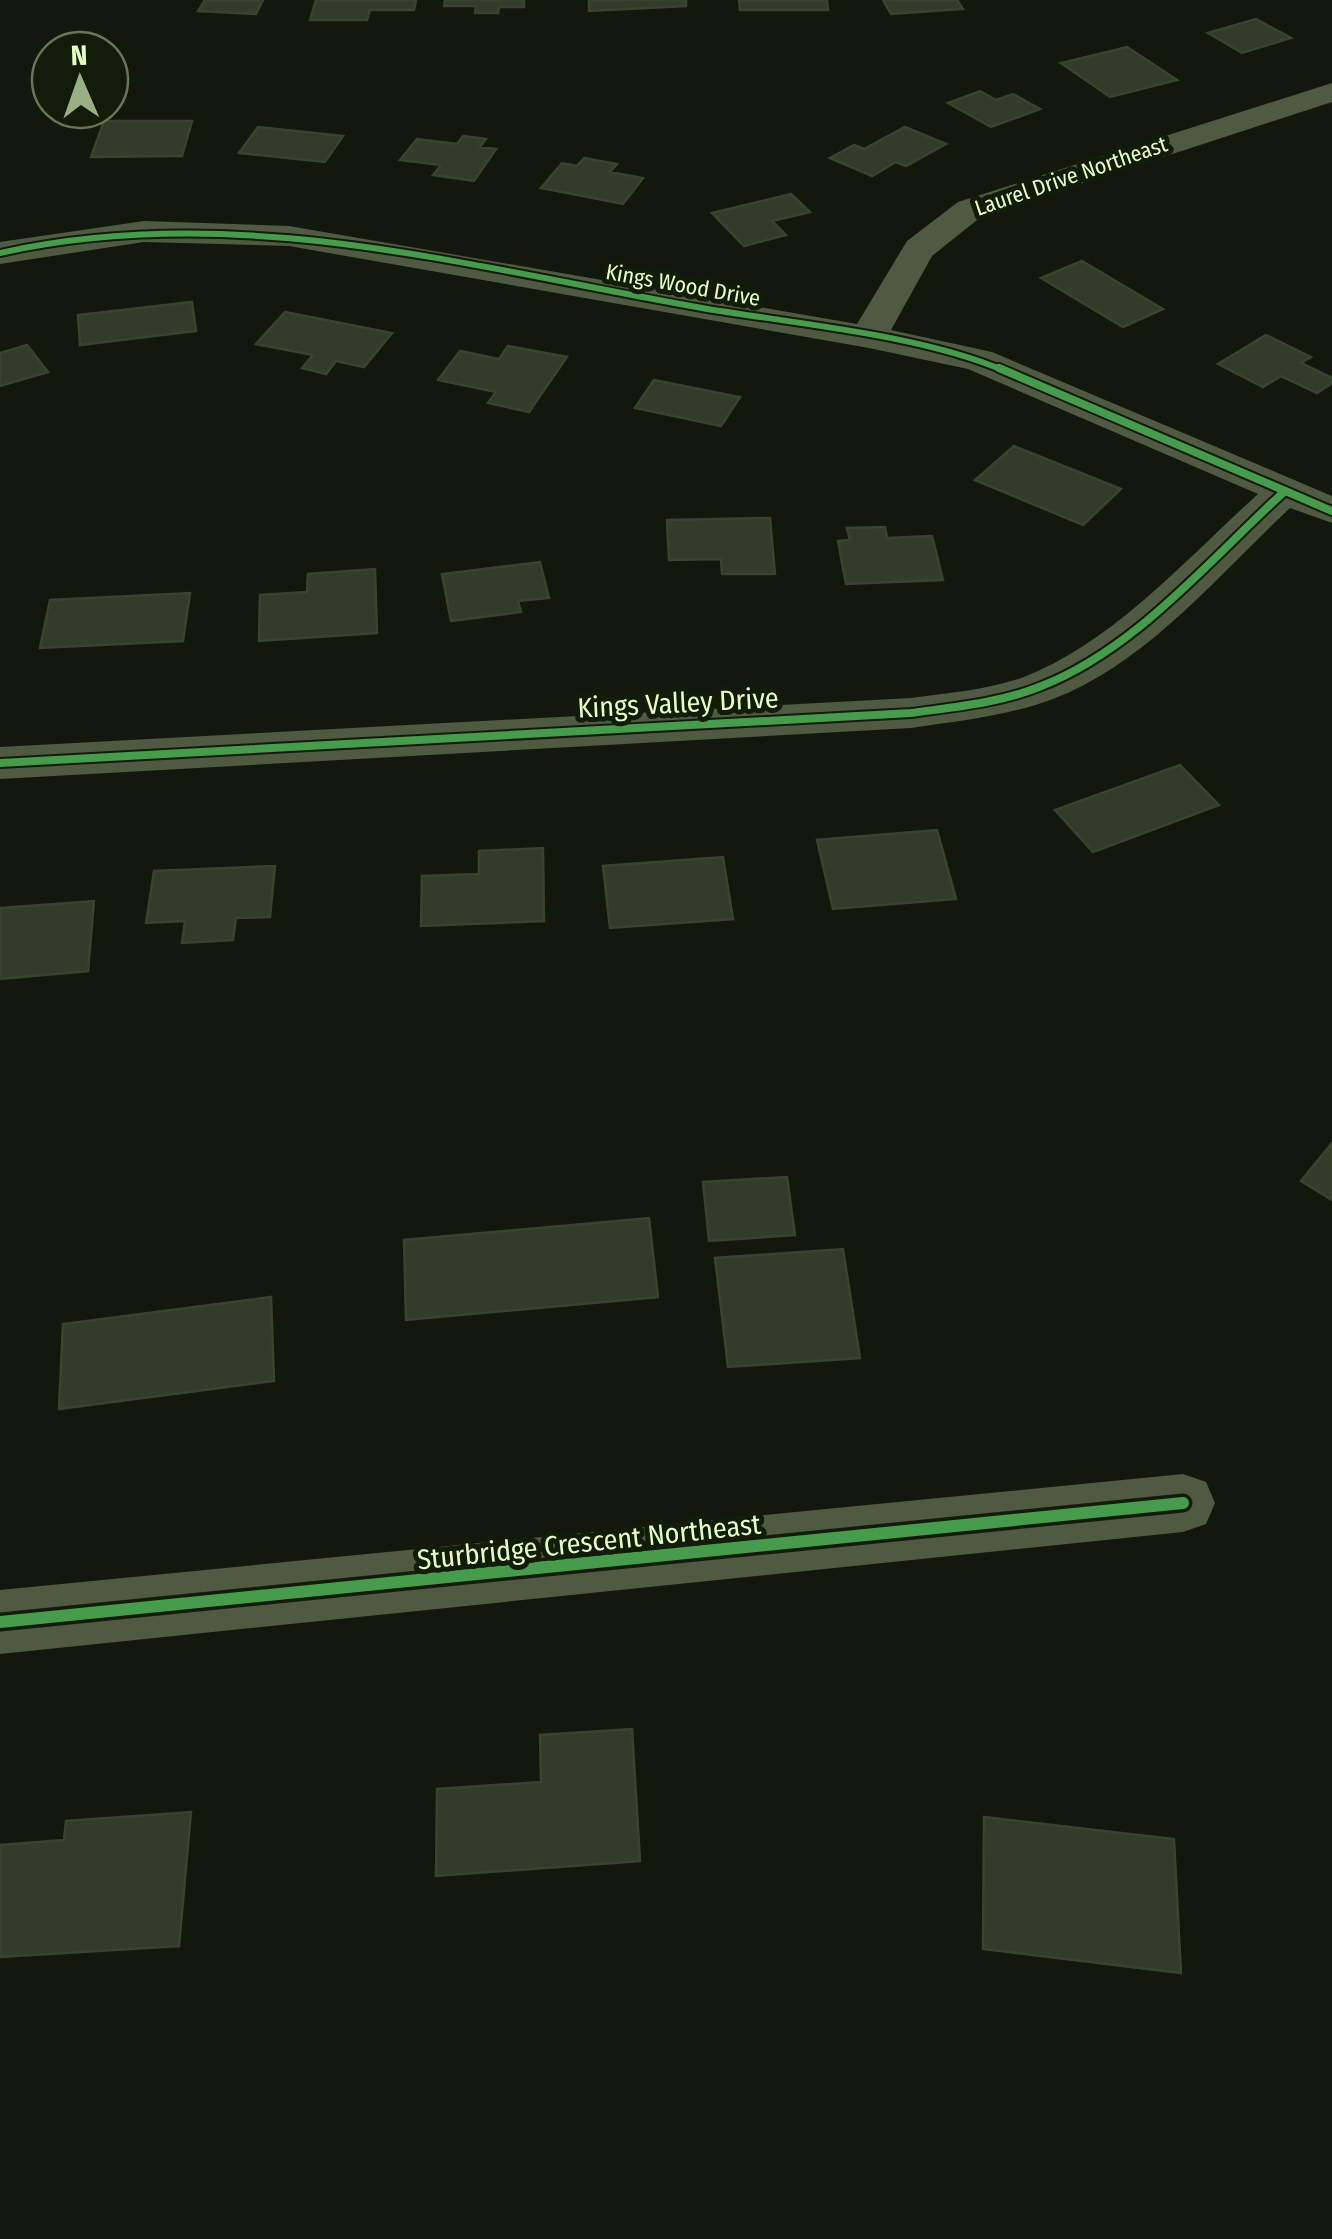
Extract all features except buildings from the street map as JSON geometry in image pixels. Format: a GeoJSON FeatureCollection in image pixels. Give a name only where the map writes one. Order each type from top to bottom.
{"type":"FeatureCollection","features":[{"type":"Feature","properties":{"kind":"street","name":"Laurel Drive Northeast"},"geometry":{"type":"LineString","coordinates":[[870,337],[912,254],[934,230],[970,209],[1332,92]]}},
{"type":"Feature","properties":{"kind":"street","name":"Kings Wood Drive"},"geometry":{"type":"LineString","coordinates":[[0,253],[105,233],[228,229],[289,236],[870,337],[978,360],[1014,373],[1332,512]]}},
{"type":"Feature","properties":{"kind":"street","name":"Kings Valley Drive"},"geometry":{"type":"LineString","coordinates":[[0,762],[911,713],[986,702],[1052,682],[1099,656],[1285,491]]}},
{"type":"Feature","properties":{"kind":"street","name":"Sturbridge Crescent Northeast"},"geometry":{"type":"LineString","coordinates":[[0,1622],[1183,1503]]}},
{"type":"Feature","properties":{"kind":"cycle path"},"geometry":{"type":"LineString","coordinates":[[0,253],[144,231],[289,236],[869,337],[979,360],[1332,511]]}},
{"type":"Feature","properties":{"kind":"cycle path"},"geometry":{"type":"LineString","coordinates":[[0,763],[911,713],[1002,699],[1054,681],[1112,645],[1174,595],[1285,491]]}},
{"type":"Feature","properties":{"kind":"cycle path"},"geometry":{"type":"LineString","coordinates":[[0,1622],[1183,1503]]}}]}
